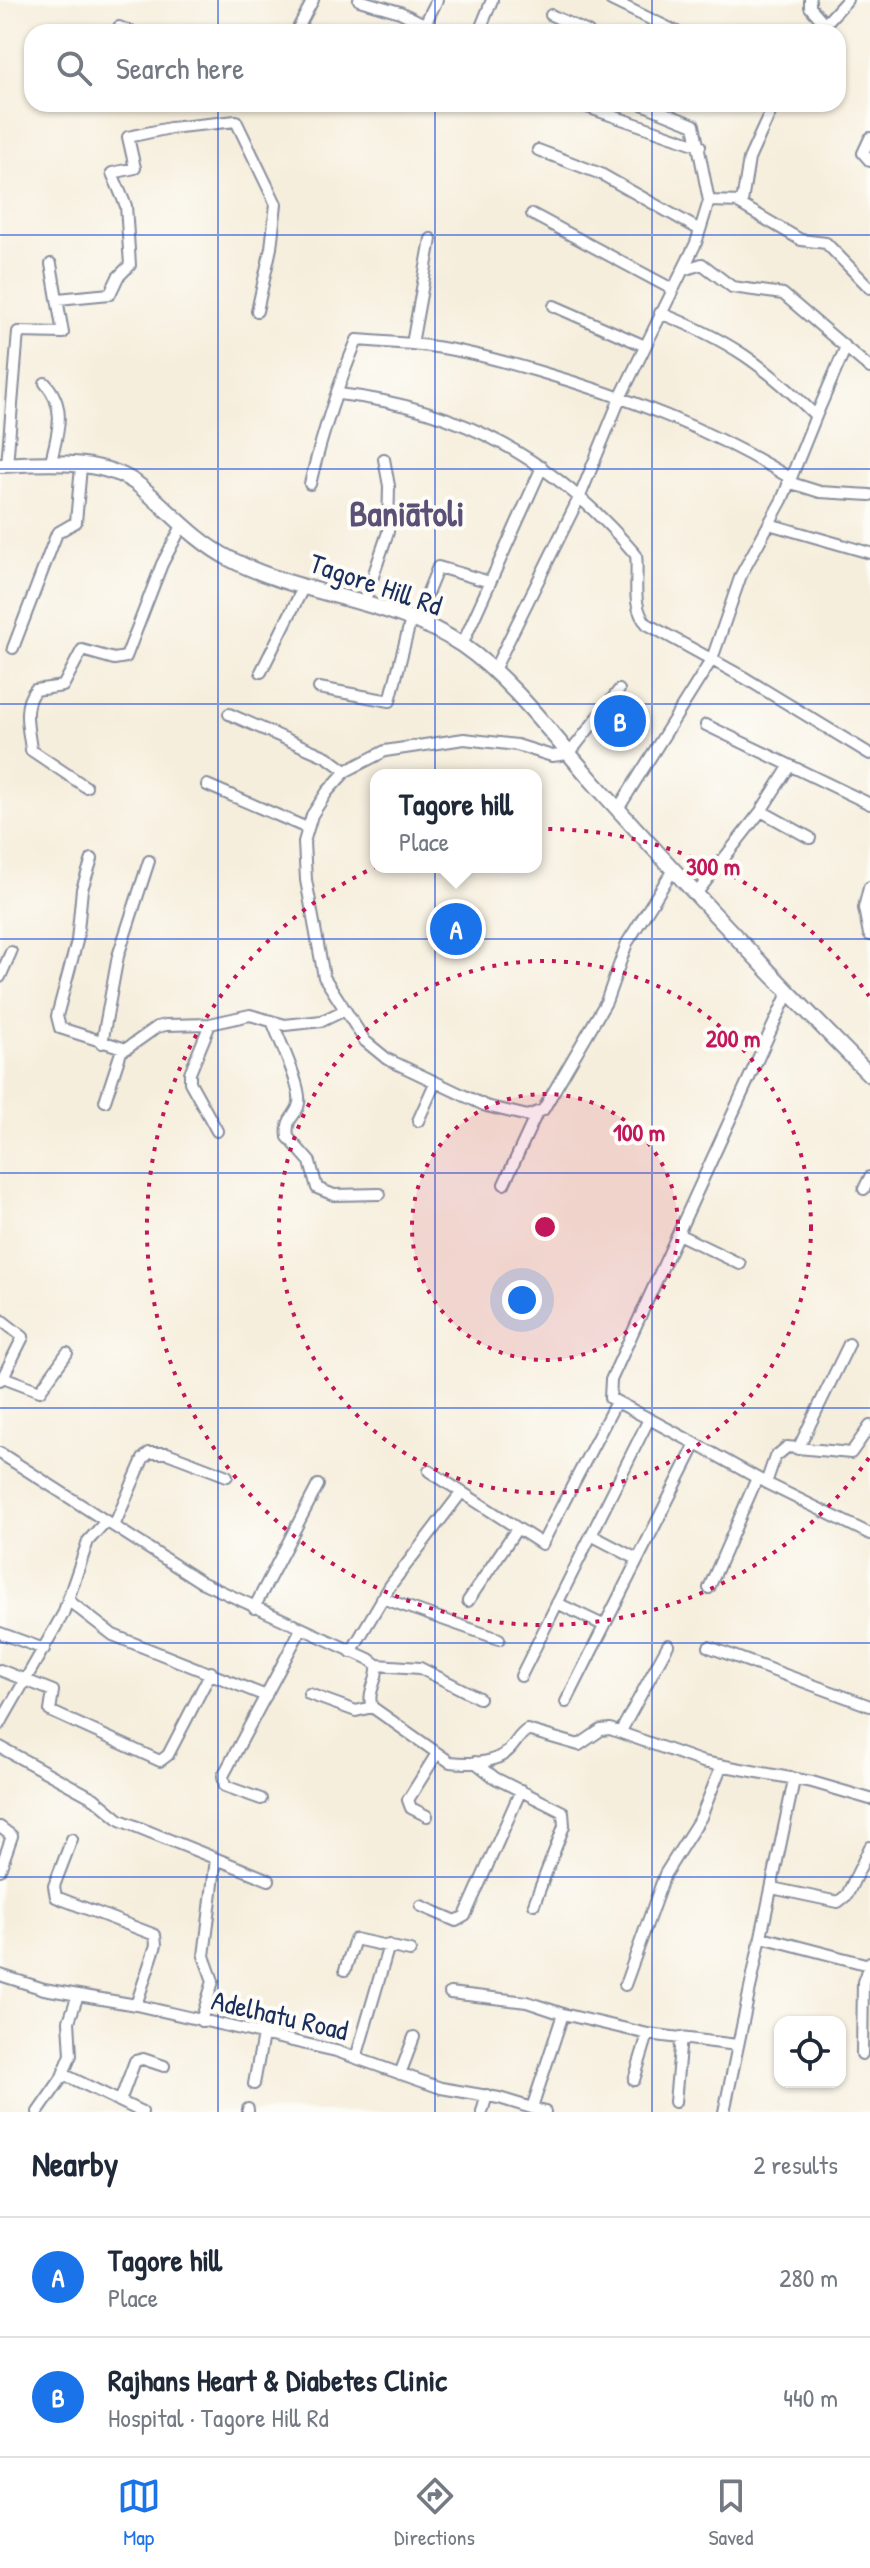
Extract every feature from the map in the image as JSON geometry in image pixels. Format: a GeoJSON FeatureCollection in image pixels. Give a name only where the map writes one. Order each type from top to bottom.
{"type":"FeatureCollection","features":[{"type":"Feature","properties":{"kind":"main road","name":"Tagore Hill Rd"},"geometry":{"type":"LineString","coordinates":[[3,465],[50,465],[115,472],[128,478],[182,526],[231,560],[414,620],[462,645],[493,672],[788,993],[870,1075]]}},
{"type":"Feature","properties":{"kind":"street"},"geometry":{"type":"LineString","coordinates":[[300,24],[313,0]]}},
{"type":"Feature","properties":{"kind":"street"},"geometry":{"type":"LineString","coordinates":[[365,1],[425,24],[437,0]]}},
{"type":"Feature","properties":{"kind":"street"},"geometry":{"type":"LineString","coordinates":[[482,24],[492,0]]}},
{"type":"Feature","properties":{"kind":"street"},"geometry":{"type":"LineString","coordinates":[[611,0],[660,24]]}},
{"type":"Feature","properties":{"kind":"street"},"geometry":{"type":"LineString","coordinates":[[810,0],[810,7],[820,24]]}},
{"type":"Feature","properties":{"kind":"street"},"geometry":{"type":"LineString","coordinates":[[826,24],[847,0]]}},
{"type":"Feature","properties":{"kind":"street"},"geometry":{"type":"LineString","coordinates":[[551,15],[571,24]]}},
{"type":"Feature","properties":{"kind":"street"},"geometry":{"type":"LineString","coordinates":[[601,112],[700,146]]}},
{"type":"Feature","properties":{"kind":"street"},"geometry":{"type":"LineString","coordinates":[[493,672],[580,496],[621,396],[700,230],[709,201],[700,146],[692,123],[663,112]]}},
{"type":"Feature","properties":{"kind":"street"},"geometry":{"type":"LineString","coordinates":[[738,203],[744,196],[749,159],[770,112]]}},
{"type":"Feature","properties":{"kind":"street"},"geometry":{"type":"LineString","coordinates":[[58,299],[110,294],[118,277],[130,265],[126,206],[112,174],[135,168],[128,137],[170,128],[237,121],[276,204],[271,248],[257,311]]}},
{"type":"Feature","properties":{"kind":"street"},"geometry":{"type":"LineString","coordinates":[[870,138],[863,153],[870,161]]}},
{"type":"Feature","properties":{"kind":"street"},"geometry":{"type":"LineString","coordinates":[[538,150],[601,174],[700,230]]}},
{"type":"Feature","properties":{"kind":"street"},"geometry":{"type":"LineString","coordinates":[[709,201],[738,203],[801,240],[826,243],[870,288]]}},
{"type":"Feature","properties":{"kind":"street"},"geometry":{"type":"LineString","coordinates":[[532,214],[672,289]]}},
{"type":"Feature","properties":{"kind":"street"},"geometry":{"type":"LineString","coordinates":[[412,344],[431,239]]}},
{"type":"Feature","properties":{"kind":"street"},"geometry":{"type":"LineString","coordinates":[[3,465],[18,333],[62,335],[51,264]]}},
{"type":"Feature","properties":{"kind":"street"},"geometry":{"type":"LineString","coordinates":[[681,271],[702,264],[732,287],[783,294],[870,368]]}},
{"type":"Feature","properties":{"kind":"street"},"geometry":{"type":"LineString","coordinates":[[554,306],[645,346]]}},
{"type":"Feature","properties":{"kind":"street"},"geometry":{"type":"LineString","coordinates":[[660,313],[715,335],[776,376],[816,416]]}},
{"type":"Feature","properties":{"kind":"street"},"geometry":{"type":"LineString","coordinates":[[310,484],[327,416],[339,394],[359,339],[466,351],[621,396],[724,439],[789,480],[820,492],[870,495]]}},
{"type":"Feature","properties":{"kind":"street"},"geometry":{"type":"LineString","coordinates":[[618,809],[712,659],[741,575],[769,524],[845,349]]}},
{"type":"Feature","properties":{"kind":"street"},"geometry":{"type":"LineString","coordinates":[[45,383],[53,392],[60,415],[50,465]]}},
{"type":"Feature","properties":{"kind":"street"},"geometry":{"type":"LineString","coordinates":[[339,394],[382,399],[475,428],[542,467],[580,496],[636,555],[635,577],[644,622],[870,754]]}},
{"type":"Feature","properties":{"kind":"street"},"geometry":{"type":"LineString","coordinates":[[364,603],[388,532],[389,486],[384,459]]}},
{"type":"Feature","properties":{"kind":"street"},"geometry":{"type":"LineString","coordinates":[[13,648],[57,533],[77,519],[81,467]]}},
{"type":"Feature","properties":{"kind":"street"},"geometry":{"type":"LineString","coordinates":[[462,645],[542,467]]}},
{"type":"Feature","properties":{"kind":"street"},"geometry":{"type":"LineString","coordinates":[[769,524],[870,553]]}},
{"type":"Feature","properties":{"kind":"street"},"geometry":{"type":"LineString","coordinates":[[86,787],[31,750],[31,732],[25,720],[31,695],[35,690],[63,686],[82,650],[114,659],[126,657],[162,564],[182,526]]}},
{"type":"Feature","properties":{"kind":"street"},"geometry":{"type":"LineString","coordinates":[[319,688],[390,701],[414,620],[438,567],[445,566],[490,582]]}},
{"type":"Feature","properties":{"kind":"street"},"geometry":{"type":"LineString","coordinates":[[261,672],[304,586]]}},
{"type":"Feature","properties":{"kind":"street"},"geometry":{"type":"LineString","coordinates":[[536,1115],[517,1115],[486,1106],[375,1051],[345,1010],[320,964],[304,865],[307,828],[327,792],[346,771],[385,751],[453,740],[517,745],[552,756],[569,754],[619,690]]}},
{"type":"Feature","properties":{"kind":"street"},"geometry":{"type":"LineString","coordinates":[[229,714],[327,757],[346,771]]}},
{"type":"Feature","properties":{"kind":"street"},"geometry":{"type":"LineString","coordinates":[[706,725],[870,804]]}},
{"type":"Feature","properties":{"kind":"street"},"geometry":{"type":"LineString","coordinates":[[696,894],[761,811],[789,767]]}},
{"type":"Feature","properties":{"kind":"street"},"geometry":{"type":"LineString","coordinates":[[207,785],[307,828]]}},
{"type":"Feature","properties":{"kind":"street"},"geometry":{"type":"LineString","coordinates":[[761,811],[810,838]]}},
{"type":"Feature","properties":{"kind":"street"},"geometry":{"type":"LineString","coordinates":[[92,859],[82,889],[77,941],[58,1023],[66,1031],[122,1049],[131,1048],[157,1027],[210,1024],[250,1015],[273,1023],[322,1021],[345,1010]]}},
{"type":"Feature","properties":{"kind":"street"},"geometry":{"type":"LineString","coordinates":[[102,1043],[118,956],[149,861]]}},
{"type":"Feature","properties":{"kind":"street"},"geometry":{"type":"LineString","coordinates":[[504,1184],[536,1115],[543,1110],[606,1002],[627,943],[673,870]]}},
{"type":"Feature","properties":{"kind":"street"},"geometry":{"type":"LineString","coordinates":[[870,888],[865,908],[870,934]]}},
{"type":"Feature","properties":{"kind":"street"},"geometry":{"type":"LineString","coordinates":[[0,977],[11,952]]}},
{"type":"Feature","properties":{"kind":"street"},"geometry":{"type":"LineString","coordinates":[[788,993],[611,1380],[610,1398],[761,1481],[870,1534]]}},
{"type":"Feature","properties":{"kind":"street"},"geometry":{"type":"LineString","coordinates":[[273,1023],[299,1095],[298,1108],[288,1119],[288,1137],[310,1162],[317,1188],[334,1195],[380,1194]]}},
{"type":"Feature","properties":{"kind":"street"},"geometry":{"type":"LineString","coordinates":[[210,1024],[190,1073],[190,1082],[217,1131]]}},
{"type":"Feature","properties":{"kind":"street"},"geometry":{"type":"LineString","coordinates":[[105,1101],[122,1049]]}},
{"type":"Feature","properties":{"kind":"street"},"geometry":{"type":"LineString","coordinates":[[418,1121],[435,1083]]}},
{"type":"Feature","properties":{"kind":"street"},"geometry":{"type":"LineString","coordinates":[[864,1189],[870,1177]]}},
{"type":"Feature","properties":{"kind":"street"},"geometry":{"type":"LineString","coordinates":[[678,1234],[740,1264]]}},
{"type":"Feature","properties":{"kind":"street"},"geometry":{"type":"LineString","coordinates":[[0,1319],[23,1337],[2,1378],[40,1391],[67,1353]]}},
{"type":"Feature","properties":{"kind":"street"},"geometry":{"type":"LineString","coordinates":[[798,1449],[849,1344]]}},
{"type":"Feature","properties":{"kind":"street"},"geometry":{"type":"LineString","coordinates":[[429,1471],[536,1543],[546,1541],[616,1402]]}},
{"type":"Feature","properties":{"kind":"street"},"geometry":{"type":"LineString","coordinates":[[521,1676],[649,1419]]}},
{"type":"Feature","properties":{"kind":"street"},"geometry":{"type":"LineString","coordinates":[[709,1588],[761,1481],[780,1450],[851,1453],[870,1426]]}},
{"type":"Feature","properties":{"kind":"street"},"geometry":{"type":"LineString","coordinates":[[566,1702],[696,1444]]}},
{"type":"Feature","properties":{"kind":"street"},"geometry":{"type":"LineString","coordinates":[[0,1453],[201,1582],[377,1665],[420,1668],[479,1698]]}},
{"type":"Feature","properties":{"kind":"street"},"geometry":{"type":"LineString","coordinates":[[0,1724],[69,1601],[88,1541],[110,1524],[143,1459],[149,1453],[167,1453],[227,1476]]}},
{"type":"Feature","properties":{"kind":"street"},"geometry":{"type":"LineString","coordinates":[[254,1608],[318,1485]]}},
{"type":"Feature","properties":{"kind":"street"},"geometry":{"type":"LineString","coordinates":[[351,1652],[382,1598],[461,1493]]}},
{"type":"Feature","properties":{"kind":"street"},"geometry":{"type":"LineString","coordinates":[[468,1601],[516,1530]]}},
{"type":"Feature","properties":{"kind":"street"},"geometry":{"type":"LineString","coordinates":[[591,1535],[637,1559]]}},
{"type":"Feature","properties":{"kind":"street"},"geometry":{"type":"LineString","coordinates":[[382,1598],[499,1639]]}},
{"type":"Feature","properties":{"kind":"street"},"geometry":{"type":"LineString","coordinates":[[69,1601],[113,1635],[266,1696]]}},
{"type":"Feature","properties":{"kind":"street"},"geometry":{"type":"LineString","coordinates":[[557,1603],[603,1625]]}},
{"type":"Feature","properties":{"kind":"street"},"geometry":{"type":"LineString","coordinates":[[261,1799],[225,1786],[222,1781],[300,1631]]}},
{"type":"Feature","properties":{"kind":"street"},"geometry":{"type":"LineString","coordinates":[[0,1633],[44,1649]]}},
{"type":"Feature","properties":{"kind":"street"},"geometry":{"type":"LineString","coordinates":[[621,1731],[668,1645]]}},
{"type":"Feature","properties":{"kind":"street"},"geometry":{"type":"LineString","coordinates":[[709,1647],[870,1706]]}},
{"type":"Feature","properties":{"kind":"street"},"geometry":{"type":"LineString","coordinates":[[377,1665],[378,1674],[370,1694],[372,1707],[450,1762],[475,1762],[508,1752],[527,1730],[579,1745],[601,1730],[621,1731],[670,1753],[721,1767],[794,1780],[870,1799]]}},
{"type":"Feature","properties":{"kind":"street"},"geometry":{"type":"LineString","coordinates":[[0,1670],[53,1691],[50,1711],[160,1761],[168,1755],[211,1672]]}},
{"type":"Feature","properties":{"kind":"street"},"geometry":{"type":"LineString","coordinates":[[309,1694],[356,1711],[372,1707]]}},
{"type":"Feature","properties":{"kind":"street"},"geometry":{"type":"LineString","coordinates":[[0,1747],[95,1799],[120,1820],[269,1880]]}},
{"type":"Feature","properties":{"kind":"street"},"geometry":{"type":"LineString","coordinates":[[427,1816],[408,1805],[436,1755]]}},
{"type":"Feature","properties":{"kind":"street"},"geometry":{"type":"LineString","coordinates":[[475,1762],[495,1778],[556,1806],[565,1819],[534,1904]]}},
{"type":"Feature","properties":{"kind":"street"},"geometry":{"type":"LineString","coordinates":[[625,1985],[665,1874],[701,1817],[721,1767]]}},
{"type":"Feature","properties":{"kind":"street"},"geometry":{"type":"LineString","coordinates":[[724,2112],[794,1780]]}},
{"type":"Feature","properties":{"kind":"street"},"geometry":{"type":"LineString","coordinates":[[421,1906],[461,1920],[521,1790]]}},
{"type":"Feature","properties":{"kind":"street"},"geometry":{"type":"LineString","coordinates":[[0,1827],[12,1836],[0,1870]]}},
{"type":"Feature","properties":{"kind":"street"},"geometry":{"type":"LineString","coordinates":[[72,1839],[54,1886],[56,1897],[155,1935],[156,1945],[136,2005]]}},
{"type":"Feature","properties":{"kind":"street"},"geometry":{"type":"LineString","coordinates":[[772,1888],[838,1902],[847,1895],[870,1847]]}},
{"type":"Feature","properties":{"kind":"street"},"geometry":{"type":"LineString","coordinates":[[201,2021],[213,1981],[204,1956],[216,1859]]}},
{"type":"Feature","properties":{"kind":"street"},"geometry":{"type":"LineString","coordinates":[[762,1937],[869,1964],[863,1982],[862,2054]]}},
{"type":"Feature","properties":{"kind":"street"},"geometry":{"type":"LineString","coordinates":[[345,1970],[355,1939],[410,1951]]}},
{"type":"Feature","properties":{"kind":"street"},"geometry":{"type":"LineString","coordinates":[[356,2058],[389,1945]]}},
{"type":"Feature","properties":{"kind":"street","name":"Adelhatu Road"},"geometry":{"type":"LineString","coordinates":[[0,1975],[356,2058],[456,2092],[487,2095],[545,2112]]}},
{"type":"Feature","properties":{"kind":"street"},"geometry":{"type":"LineString","coordinates":[[450,1993],[527,2002],[648,2034],[737,2045]]}},
{"type":"Feature","properties":{"kind":"street"},"geometry":{"type":"LineString","coordinates":[[38,2112],[63,2074],[71,2055],[69,2021],[78,1995]]}},
{"type":"Feature","properties":{"kind":"street"},"geometry":{"type":"LineString","coordinates":[[532,2108],[563,2014]]}},
{"type":"Feature","properties":{"kind":"street"},"geometry":{"type":"LineString","coordinates":[[634,2080],[648,2034]]}},
{"type":"Feature","properties":{"kind":"street"},"geometry":{"type":"LineString","coordinates":[[254,2084],[263,2035]]}},
{"type":"Feature","properties":{"kind":"street"},"geometry":{"type":"LineString","coordinates":[[400,2074],[414,2037]]}},
{"type":"Feature","properties":{"kind":"street"},"geometry":{"type":"LineString","coordinates":[[675,2102],[681,2037]]}},
{"type":"Feature","properties":{"kind":"street"},"geometry":{"type":"LineString","coordinates":[[120,2101],[135,2061],[143,2059],[164,2066]]}},
{"type":"Feature","properties":{"kind":"street"},"geometry":{"type":"LineString","coordinates":[[63,2074],[142,2112]]}},
{"type":"Feature","properties":{"kind":"street"},"geometry":{"type":"LineString","coordinates":[[482,2112],[487,2095]]}},
{"type":"Feature","properties":{"kind":"place","name":"Rajhans Heart & Diabetes Clinic"},"geometry":{"type":"Point","coordinates":[620,721]}},
{"type":"Feature","properties":{"kind":"place","name":"Tagore hill"},"geometry":{"type":"Point","coordinates":[456,929]}},
{"type":"Feature","properties":{"kind":"district","name":"Baniātoli"},"geometry":{"type":"Point","coordinates":[407,513]}}]}
